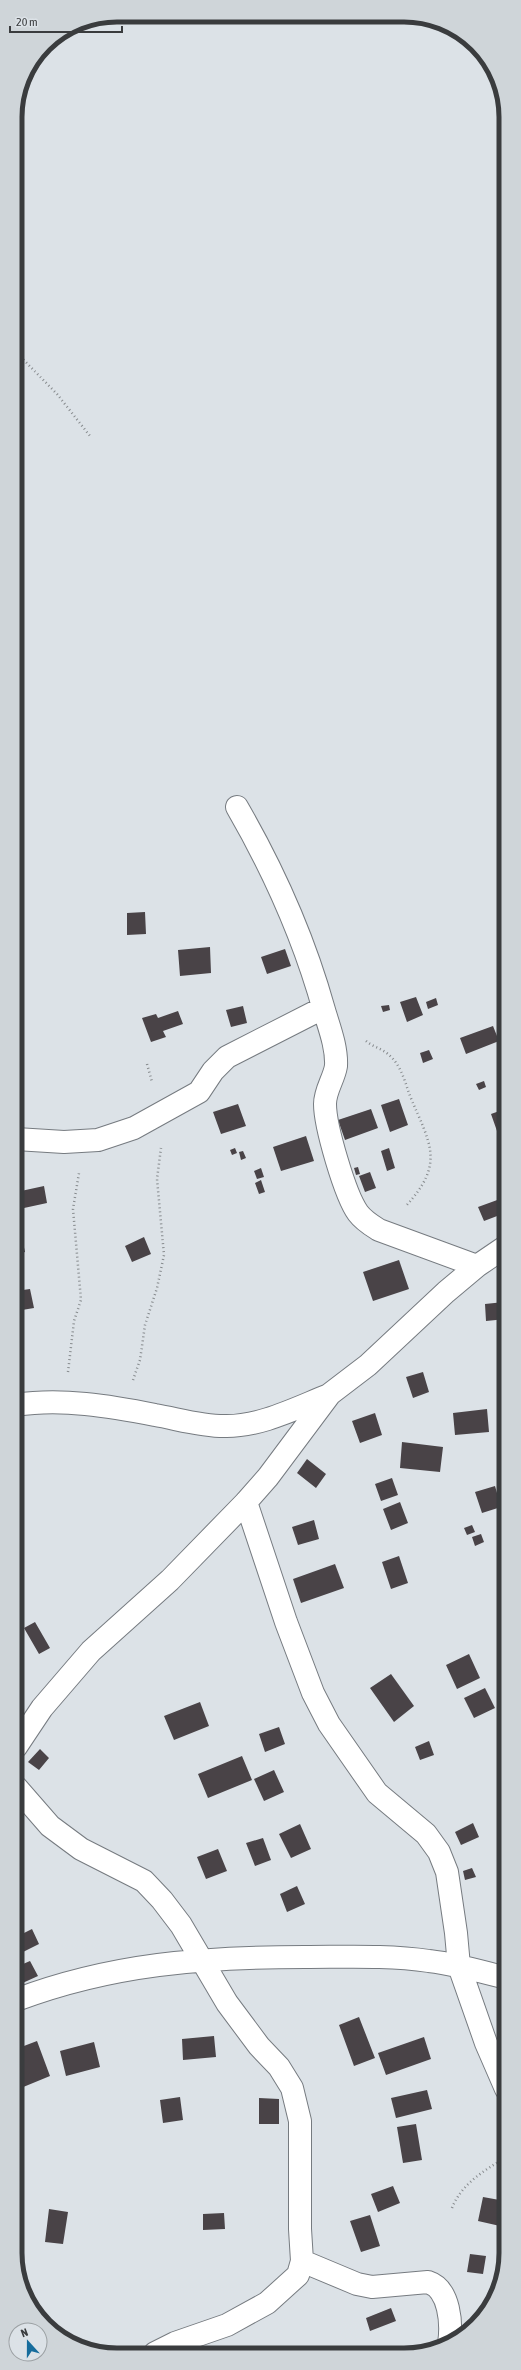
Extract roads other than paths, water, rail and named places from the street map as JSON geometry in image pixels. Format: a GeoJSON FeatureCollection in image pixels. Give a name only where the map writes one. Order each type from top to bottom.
{"type":"FeatureCollection","features":[{"type":"Feature","properties":{"kind":"street"},"geometry":{"type":"LineString","coordinates":[[237,807],[256,840],[300,934],[324,1008],[335,1050],[336,1067],[325,1102],[326,1119],[350,1196],[357,1212],[366,1222],[379,1230],[478,1266]]}},
{"type":"Feature","properties":{"kind":"street"},"geometry":{"type":"LineString","coordinates":[[22,1139],[64,1142],[98,1140],[134,1128],[161,1115],[199,1092],[213,1071],[228,1057],[324,1008]]}},
{"type":"Feature","properties":{"kind":"street"},"geometry":{"type":"LineString","coordinates":[[22,1404],[37,1402],[64,1403],[124,1410],[225,1426],[249,1424],[285,1413],[330,1394],[368,1365],[478,1266],[499,1252]]}},
{"type":"Feature","properties":{"kind":"street"},"geometry":{"type":"LineString","coordinates":[[22,1738],[42,1708],[91,1651],[170,1580],[246,1502],[268,1477],[330,1394]]}},
{"type":"Feature","properties":{"kind":"street"},"geometry":{"type":"LineString","coordinates":[[246,1502],[286,1622],[313,1693],[329,1724],[377,1793],[426,1834],[439,1852],[447,1872],[456,1933],[459,1966],[499,2072]]}},
{"type":"Feature","properties":{"kind":"street"},"geometry":{"type":"LineString","coordinates":[[22,1794],[50,1826],[81,1849],[144,1881],[181,1925],[227,2003],[259,2046],[279,2067],[292,2088],[300,2121],[300,2229],[302,2261],[298,2275],[267,2303],[227,2325],[175,2343],[165,2348]]}},
{"type":"Feature","properties":{"kind":"street"},"geometry":{"type":"LineString","coordinates":[[22,1998],[74,1980],[118,1970],[161,1963],[201,1960],[280,1957],[391,1957],[459,1966],[499,1976]]}},
{"type":"Feature","properties":{"kind":"street"},"geometry":{"type":"LineString","coordinates":[[302,2261],[357,2284],[372,2287],[428,2282],[436,2284],[444,2294],[448,2336]]}}]}
